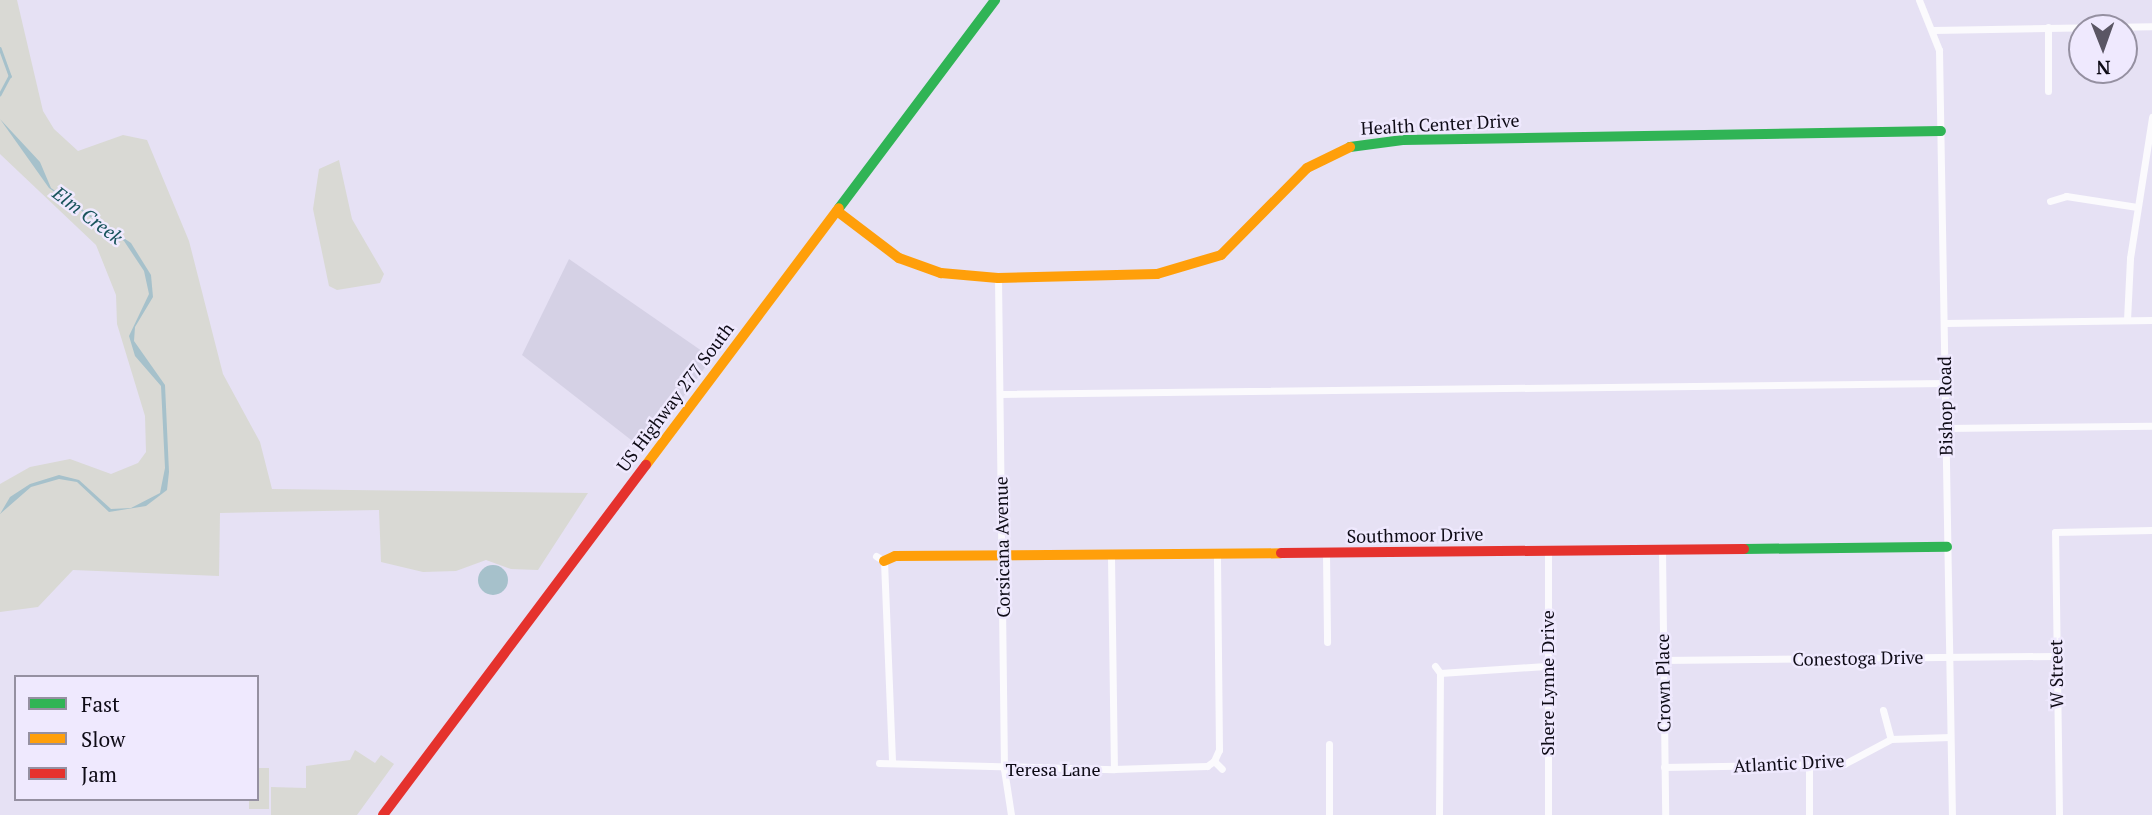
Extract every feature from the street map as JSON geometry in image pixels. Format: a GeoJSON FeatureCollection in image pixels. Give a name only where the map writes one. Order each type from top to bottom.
{"type":"FeatureCollection","features":[{"type":"Feature","properties":{"kind":"main road","name":"US Highway 277 South"},"geometry":{"type":"LineString","coordinates":[[383,815],[995,0]]}},
{"type":"Feature","properties":{"kind":"main road","name":"Health Center Drive"},"geometry":{"type":"LineString","coordinates":[[836,211],[919,267],[998,278],[1112,277],[1199,266],[1240,240],[1307,168],[1352,146],[1378,141],[1941,131]]}},
{"type":"Feature","properties":{"kind":"main road","name":"Southmoor Drive"},"geometry":{"type":"LineString","coordinates":[[880,558],[1947,547]]}},
{"type":"Feature","properties":{"kind":"street","name":"Bishop Road"},"geometry":{"type":"LineString","coordinates":[[1919,0],[1933,30],[1941,131],[1952,815]]}},
{"type":"Feature","properties":{"kind":"street"},"geometry":{"type":"LineString","coordinates":[[1933,30],[2152,26]]}},
{"type":"Feature","properties":{"kind":"street"},"geometry":{"type":"LineString","coordinates":[[2048,27],[2048,91]]}},
{"type":"Feature","properties":{"kind":"street"},"geometry":{"type":"LineString","coordinates":[[2127,320],[2137,207],[2152,117]]}},
{"type":"Feature","properties":{"kind":"street"},"geometry":{"type":"LineString","coordinates":[[2050,201],[2066,196],[2137,207]]}},
{"type":"Feature","properties":{"kind":"street","name":"Corsicana Avenue"},"geometry":{"type":"LineString","coordinates":[[998,278],[1004,769],[1011,815]]}},
{"type":"Feature","properties":{"kind":"street"},"geometry":{"type":"LineString","coordinates":[[1945,323],[2152,320]]}},
{"type":"Feature","properties":{"kind":"street"},"geometry":{"type":"LineString","coordinates":[[1000,394],[1945,383]]}},
{"type":"Feature","properties":{"kind":"street"},"geometry":{"type":"LineString","coordinates":[[1946,428],[2152,426]]}},
{"type":"Feature","properties":{"kind":"street","name":"W Street"},"geometry":{"type":"LineString","coordinates":[[2059,815],[2055,532],[2152,530]]}},
{"type":"Feature","properties":{"kind":"street","name":"Shere Lynne Drive"},"geometry":{"type":"LineString","coordinates":[[1548,551],[1548,815]]}},
{"type":"Feature","properties":{"kind":"street","name":"Crown Place"},"geometry":{"type":"LineString","coordinates":[[1661,551],[1665,815]]}},
{"type":"Feature","properties":{"kind":"street"},"geometry":{"type":"LineString","coordinates":[[1217,554],[1219,750],[1214,761],[1222,769]]}},
{"type":"Feature","properties":{"kind":"street"},"geometry":{"type":"LineString","coordinates":[[1326,554],[1327,642]]}},
{"type":"Feature","properties":{"kind":"street"},"geometry":{"type":"LineString","coordinates":[[1111,557],[1114,769]]}},
{"type":"Feature","properties":{"kind":"street"},"geometry":{"type":"LineString","coordinates":[[880,558],[892,763]]}},
{"type":"Feature","properties":{"kind":"street","name":"Conestoga Drive"},"geometry":{"type":"LineString","coordinates":[[1662,660],[2055,656]]}},
{"type":"Feature","properties":{"kind":"street"},"geometry":{"type":"LineString","coordinates":[[1434,666],[1440,673],[1439,815]]}},
{"type":"Feature","properties":{"kind":"street"},"geometry":{"type":"LineString","coordinates":[[1440,673],[1546,666]]}},
{"type":"Feature","properties":{"kind":"street"},"geometry":{"type":"LineString","coordinates":[[1883,710],[1891,739]]}},
{"type":"Feature","properties":{"kind":"street","name":"Atlantic Drive"},"geometry":{"type":"LineString","coordinates":[[1664,767],[1844,764],[1891,739],[1950,737]]}},
{"type":"Feature","properties":{"kind":"street"},"geometry":{"type":"LineString","coordinates":[[1329,744],[1329,815]]}},
{"type":"Feature","properties":{"kind":"street","name":"Teresa Lane"},"geometry":{"type":"LineString","coordinates":[[879,763],[1004,769],[1114,769],[1207,766],[1214,761]]}},
{"type":"Feature","properties":{"kind":"street"},"geometry":{"type":"LineString","coordinates":[[1809,766],[1809,815]]}},
{"type":"Feature","properties":{"kind":"shaded area"},"geometry":{"type":"Polygon","coordinates":[[[0,0],[17,0],[43,111],[54,129],[78,151],[123,135],[147,140],[189,241],[223,374],[260,442],[272,489],[588,493],[538,570],[511,569],[486,560],[456,571],[423,572],[381,562],[379,510],[220,513],[219,576],[73,570],[38,607],[0,612],[0,484],[30,467],[70,459],[111,474],[138,463],[146,452],[145,416],[117,324],[116,295],[96,245],[0,154],[0,0]]]}},
{"type":"Feature","properties":{"kind":"shaded area"},"geometry":{"type":"Polygon","coordinates":[[[339,160],[352,219],[384,274],[380,283],[337,290],[329,286],[313,209],[319,169],[339,160]]]}},
{"type":"Feature","properties":{"kind":"shaded area"},"geometry":{"type":"Polygon","coordinates":[[[569,259],[712,358],[644,450],[522,355],[569,259]]]}},
{"type":"Feature","properties":{"kind":"shaded area"},"geometry":{"type":"Polygon","coordinates":[[[355,750],[375,763],[381,755],[394,764],[357,815],[271,815],[271,787],[306,788],[306,766],[350,760],[355,750]]]}},
{"type":"Feature","properties":{"kind":"shaded area"},"geometry":{"type":"Polygon","coordinates":[[[259,768],[269,768],[269,809],[249,809],[249,801],[259,801],[259,768]]]}},
{"type":"Feature","properties":{"kind":"water"},"geometry":{"type":"Polygon","coordinates":[[[0,119],[40,162],[51,188],[131,243],[151,275],[153,297],[135,327],[134,341],[165,385],[169,472],[167,490],[146,506],[109,512],[77,482],[59,479],[31,487],[0,514],[10,497],[30,484],[59,475],[79,480],[111,509],[131,508],[160,493],[165,468],[161,386],[135,356],[129,336],[149,294],[144,271],[124,241],[49,188],[0,119]]]}},
{"type":"Feature","properties":{"kind":"water"},"geometry":{"type":"Polygon","coordinates":[[[493,565],[499,566],[507,574],[507,586],[499,594],[493,595],[487,594],[479,586],[478,580],[479,574],[487,566],[493,565]]]}},
{"type":"Feature","properties":{"kind":"waterway","name":"Elm Creek"},"geometry":{"type":"LineString","coordinates":[[0,48],[10,76],[0,95]]}},
{"type":"Feature","properties":{"kind":"traffic: fast"},"geometry":{"type":"LineString","coordinates":[[839,208],[995,0]]}},
{"type":"Feature","properties":{"kind":"traffic: fast"},"geometry":{"type":"LineString","coordinates":[[1350,147],[1403,140],[1941,131]]}},
{"type":"Feature","properties":{"kind":"traffic: fast"},"geometry":{"type":"LineString","coordinates":[[1744,549],[1947,547]]}},
{"type":"Feature","properties":{"kind":"traffic: slow"},"geometry":{"type":"LineString","coordinates":[[837,211],[899,258],[941,273],[998,278],[1157,274],[1221,255],[1307,168],[1350,147]]}},
{"type":"Feature","properties":{"kind":"traffic: slow"},"geometry":{"type":"LineString","coordinates":[[646,465],[839,208]]}},
{"type":"Feature","properties":{"kind":"traffic: slow"},"geometry":{"type":"LineString","coordinates":[[884,561],[895,556],[1281,553]]}},
{"type":"Feature","properties":{"kind":"traffic: jam"},"geometry":{"type":"LineString","coordinates":[[383,815],[646,465]]}},
{"type":"Feature","properties":{"kind":"traffic: jam"},"geometry":{"type":"LineString","coordinates":[[1281,553],[1744,549]]}}]}
